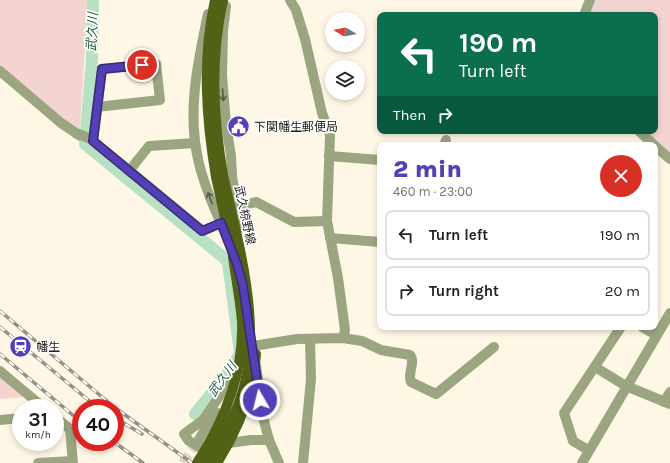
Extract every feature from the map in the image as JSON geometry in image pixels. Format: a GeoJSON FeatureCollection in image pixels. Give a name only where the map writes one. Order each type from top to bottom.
{"type":"FeatureCollection","features":[{"type":"Feature","properties":{"kind":"main road","name":"武久椋野線"},"geometry":{"type":"LineString","coordinates":[[207,463],[225,431],[239,387],[245,361],[244,304],[234,242],[208,127],[206,86],[208,47],[215,0]]}},
{"type":"Feature","properties":{"kind":"main road","name":"武久椋野線"},"geometry":{"type":"LineString","coordinates":[[220,176],[213,86],[215,47],[223,0]]}},
{"type":"Feature","properties":{"kind":"main road"},"geometry":{"type":"LineString","coordinates":[[197,463],[215,433],[234,390],[239,364],[242,320],[234,242]]}},
{"type":"Feature","properties":{"kind":"main road"},"geometry":{"type":"LineString","coordinates":[[217,463],[244,410],[251,385],[255,362],[256,334],[253,308],[234,242]]}},
{"type":"Feature","properties":{"kind":"street"},"geometry":{"type":"LineString","coordinates":[[211,0],[195,88],[193,117],[195,144],[202,173],[237,264],[243,286]]}},
{"type":"Feature","properties":{"kind":"street"},"geometry":{"type":"LineString","coordinates":[[227,0],[223,31],[222,75],[226,124],[237,207],[240,262],[262,413],[269,440],[279,463]]}},
{"type":"Feature","properties":{"kind":"street"},"geometry":{"type":"LineString","coordinates":[[290,0],[296,10],[305,39],[322,113],[330,135],[327,221],[338,278],[345,330],[343,338]]}},
{"type":"Feature","properties":{"kind":"street"},"geometry":{"type":"LineString","coordinates":[[585,12],[590,0]]}},
{"type":"Feature","properties":{"kind":"street"},"geometry":{"type":"LineString","coordinates":[[92,140],[102,69],[156,64],[160,100],[97,107]]}},
{"type":"Feature","properties":{"kind":"street"},"geometry":{"type":"LineString","coordinates":[[0,71],[61,123],[92,140],[202,231],[221,223],[237,207],[256,202],[294,222],[327,221]]}},
{"type":"Feature","properties":{"kind":"street"},"geometry":{"type":"LineString","coordinates":[[642,134],[652,142]]}},
{"type":"Feature","properties":{"kind":"street"},"geometry":{"type":"LineString","coordinates":[[129,171],[149,146],[195,144]]}},
{"type":"Feature","properties":{"kind":"street"},"geometry":{"type":"LineString","coordinates":[[658,148],[670,159]]}},
{"type":"Feature","properties":{"kind":"street"},"geometry":{"type":"LineString","coordinates":[[329,156],[377,160]]}},
{"type":"Feature","properties":{"kind":"street"},"geometry":{"type":"LineString","coordinates":[[330,238],[377,242]]}},
{"type":"Feature","properties":{"kind":"street"},"geometry":{"type":"LineString","coordinates":[[582,463],[588,450],[670,313]]}},
{"type":"Feature","properties":{"kind":"street"},"geometry":{"type":"LineString","coordinates":[[588,450],[572,441],[564,413],[619,330]]}},
{"type":"Feature","properties":{"kind":"street"},"geometry":{"type":"LineString","coordinates":[[647,330],[656,335]]}},
{"type":"Feature","properties":{"kind":"street"},"geometry":{"type":"LineString","coordinates":[[269,440],[251,440],[199,447],[189,441],[184,434],[203,420],[253,346],[290,339],[343,338],[362,341],[381,350],[410,355],[413,361],[409,374],[411,382],[436,394],[494,348]]}},
{"type":"Feature","properties":{"kind":"street"},"geometry":{"type":"LineString","coordinates":[[303,463],[311,379],[310,339]]}},
{"type":"Feature","properties":{"kind":"street"},"geometry":{"type":"LineString","coordinates":[[198,441],[241,370],[253,346]]}},
{"type":"Feature","properties":{"kind":"street"},"geometry":{"type":"LineString","coordinates":[[595,367],[626,386],[667,403],[670,392]]}},
{"type":"Feature","properties":{"kind":"street"},"geometry":{"type":"LineString","coordinates":[[0,371],[33,399]]}},
{"type":"Feature","properties":{"kind":"street"},"geometry":{"type":"LineString","coordinates":[[0,420],[12,419]]}},
{"type":"Feature","properties":{"kind":"street"},"geometry":{"type":"LineString","coordinates":[[38,463],[72,462],[70,429],[64,424]]}},
{"type":"Feature","properties":{"kind":"shaded area"},"geometry":{"type":"Polygon","coordinates":[[[0,0],[88,0],[80,129],[63,121],[0,67],[0,0]]]}},
{"type":"Feature","properties":{"kind":"shaded area"},"geometry":{"type":"Polygon","coordinates":[[[593,0],[670,0],[670,154],[647,134],[658,134],[658,12],[588,12],[593,0]]]}},
{"type":"Feature","properties":{"kind":"shaded area"},"geometry":{"type":"Polygon","coordinates":[[[0,375],[26,397],[0,399],[0,375]]]}},
{"type":"Feature","properties":{"kind":"waterway","name":"武久川"},"geometry":{"type":"LineString","coordinates":[[93,0],[92,59],[85,144],[223,257],[228,263],[240,353],[232,368],[195,414]]}},
{"type":"Feature","properties":{"kind":"waterway"},"geometry":{"type":"LineString","coordinates":[[73,136],[85,144]]}},
{"type":"Feature","properties":{"kind":"tunnel"},"geometry":{"type":"LineString","coordinates":[[183,463],[198,441]]}},
{"type":"Feature","properties":{"kind":"railway"},"geometry":{"type":"LineString","coordinates":[[0,311],[114,407],[192,463]]}},
{"type":"Feature","properties":{"kind":"railway"},"geometry":{"type":"LineString","coordinates":[[0,327],[87,399]]}},
{"type":"Feature","properties":{"kind":"railway"},"geometry":{"type":"LineString","coordinates":[[0,354],[72,414]]}},
{"type":"Feature","properties":{"kind":"railway"},"geometry":{"type":"LineString","coordinates":[[124,423],[142,434]]}},
{"type":"Feature","properties":{"kind":"railway"},"geometry":{"type":"LineString","coordinates":[[124,449],[143,463]]}},
{"type":"Feature","properties":{"kind":"place","name":"下関幡生郵便局"},"geometry":{"type":"Point","coordinates":[239,127]}},
{"type":"Feature","properties":{"kind":"place","name":"幡生"},"geometry":{"type":"Point","coordinates":[21,347]}},
{"type":"Feature","properties":{"kind":"route"},"geometry":{"type":"LineString","coordinates":[[142,65],[102,69],[93,141],[202,231],[221,223],[237,264],[243,286],[260,400]]}}]}
